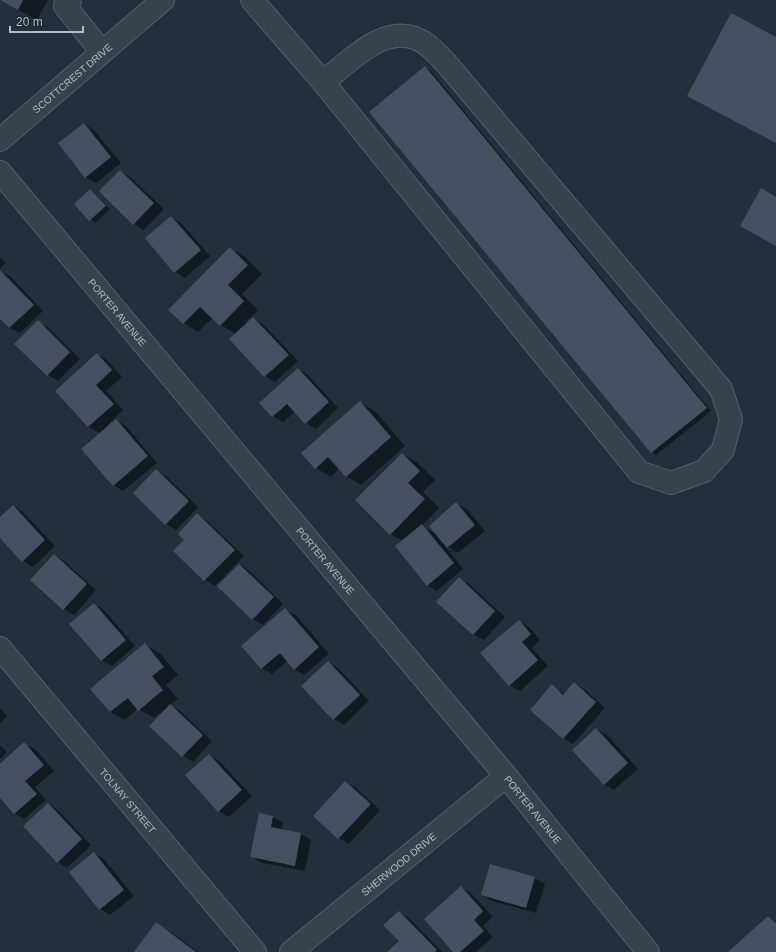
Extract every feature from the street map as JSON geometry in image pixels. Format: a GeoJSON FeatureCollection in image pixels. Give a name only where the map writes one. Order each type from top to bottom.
{"type":"FeatureCollection","features":[{"type":"Feature","properties":{"kind":"street"},"geometry":{"type":"LineString","coordinates":[[70,0],[65,6],[102,52]]}},
{"type":"Feature","properties":{"kind":"street","name":"SCOTTCREST DRIVE"},"geometry":{"type":"LineString","coordinates":[[0,140],[163,0]]}},
{"type":"Feature","properties":{"kind":"street"},"geometry":{"type":"LineString","coordinates":[[252,0],[323,82],[638,472],[671,483],[704,472],[723,450],[731,419],[721,389],[446,63],[425,43],[401,35],[386,37],[371,44],[323,82]]}},
{"type":"Feature","properties":{"kind":"street","name":"PORTER AVENUE"},"geometry":{"type":"LineString","coordinates":[[0,172],[506,776],[648,952]]}},
{"type":"Feature","properties":{"kind":"street","name":"TOLNAY STREET"},"geometry":{"type":"LineString","coordinates":[[0,648],[255,952]]}},
{"type":"Feature","properties":{"kind":"street","name":"SHERWOOD DRIVE"},"geometry":{"type":"LineString","coordinates":[[291,952],[506,776]]}},
{"type":"Feature","properties":{"kind":"building"},"geometry":{"type":"Polygon","coordinates":[[[0,0],[23,0],[18,10],[0,0]]]}},
{"type":"Feature","properties":{"kind":"building"},"geometry":{"type":"Polygon","coordinates":[[[731,13],[776,37],[776,143],[687,96],[731,13]]]}},
{"type":"Feature","properties":{"kind":"building"},"geometry":{"type":"Polygon","coordinates":[[[425,66],[707,408],[651,453],[369,112],[425,66]]]}},
{"type":"Feature","properties":{"kind":"building"},"geometry":{"type":"Polygon","coordinates":[[[84,123],[111,157],[85,178],[58,143],[84,123]]]}},
{"type":"Feature","properties":{"kind":"building"},"geometry":{"type":"Polygon","coordinates":[[[120,170],[154,203],[133,225],[99,191],[120,170]]]}},
{"type":"Feature","properties":{"kind":"building"},"geometry":{"type":"Polygon","coordinates":[[[761,188],[776,197],[776,246],[740,226],[761,188]]]}},
{"type":"Feature","properties":{"kind":"building"},"geometry":{"type":"Polygon","coordinates":[[[90,189],[106,206],[89,221],[74,204],[90,189]]]}},
{"type":"Feature","properties":{"kind":"building"},"geometry":{"type":"Polygon","coordinates":[[[171,216],[201,250],[174,273],[145,238],[171,216]]]}},
{"type":"Feature","properties":{"kind":"building"},"geometry":{"type":"Polygon","coordinates":[[[230,247],[248,265],[228,285],[244,301],[220,326],[200,307],[183,324],[168,310],[230,247]]]}},
{"type":"Feature","properties":{"kind":"building"},"geometry":{"type":"Polygon","coordinates":[[[0,270],[34,305],[9,328],[0,319],[0,270]]]}},
{"type":"Feature","properties":{"kind":"building"},"geometry":{"type":"Polygon","coordinates":[[[253,317],[289,355],[264,377],[229,339],[253,317]]]}},
{"type":"Feature","properties":{"kind":"building"},"geometry":{"type":"Polygon","coordinates":[[[38,320],[70,352],[47,376],[14,344],[38,320]]]}},
{"type":"Feature","properties":{"kind":"building"},"geometry":{"type":"Polygon","coordinates":[[[97,353],[112,370],[96,385],[114,404],[88,427],[55,391],[97,353]]]}},
{"type":"Feature","properties":{"kind":"building"},"geometry":{"type":"Polygon","coordinates":[[[298,368],[329,402],[305,424],[287,404],[272,417],[259,403],[298,368]]]}},
{"type":"Feature","properties":{"kind":"building"},"geometry":{"type":"Polygon","coordinates":[[[360,401],[391,437],[346,477],[328,457],[315,469],[301,453],[360,401]]]}},
{"type":"Feature","properties":{"kind":"building"},"geometry":{"type":"Polygon","coordinates":[[[116,419],[148,456],[113,486],[81,449],[116,419]]]}},
{"type":"Feature","properties":{"kind":"building"},"geometry":{"type":"Polygon","coordinates":[[[402,453],[420,471],[408,483],[425,499],[390,535],[355,500],[402,453]]]}},
{"type":"Feature","properties":{"kind":"building"},"geometry":{"type":"Polygon","coordinates":[[[156,469],[189,501],[165,525],[133,493],[156,469]]]}},
{"type":"Feature","properties":{"kind":"building"},"geometry":{"type":"Polygon","coordinates":[[[456,502],[475,525],[447,548],[429,526],[456,502]]]}},
{"type":"Feature","properties":{"kind":"building"},"geometry":{"type":"Polygon","coordinates":[[[13,505],[45,540],[22,562],[0,538],[0,517],[13,505]]]}},
{"type":"Feature","properties":{"kind":"building"},"geometry":{"type":"Polygon","coordinates":[[[197,513],[235,550],[204,581],[173,551],[184,540],[178,534],[197,513]]]}},
{"type":"Feature","properties":{"kind":"building"},"geometry":{"type":"Polygon","coordinates":[[[422,524],[454,563],[427,586],[395,546],[422,524]]]}},
{"type":"Feature","properties":{"kind":"building"},"geometry":{"type":"Polygon","coordinates":[[[54,554],[87,584],[63,610],[30,580],[54,554]]]}},
{"type":"Feature","properties":{"kind":"building"},"geometry":{"type":"Polygon","coordinates":[[[239,564],[274,597],[252,620],[217,586],[239,564]]]}},
{"type":"Feature","properties":{"kind":"building"},"geometry":{"type":"Polygon","coordinates":[[[459,577],[495,611],[473,635],[436,602],[459,577]]]}},
{"type":"Feature","properties":{"kind":"building"},"geometry":{"type":"Polygon","coordinates":[[[94,603],[126,640],[101,661],[69,624],[94,603]]]}},
{"type":"Feature","properties":{"kind":"building"},"geometry":{"type":"Polygon","coordinates":[[[285,608],[319,647],[294,670],[280,653],[261,669],[241,646],[285,608]]]}},
{"type":"Feature","properties":{"kind":"building"},"geometry":{"type":"Polygon","coordinates":[[[519,620],[531,634],[522,642],[538,660],[509,686],[480,653],[519,620]]]}},
{"type":"Feature","properties":{"kind":"building"},"geometry":{"type":"Polygon","coordinates":[[[145,643],[164,667],[152,676],[163,690],[138,711],[128,698],[110,712],[90,689],[145,643]]]}},
{"type":"Feature","properties":{"kind":"building"},"geometry":{"type":"Polygon","coordinates":[[[328,661],[360,695],[333,720],[301,686],[328,661]]]}},
{"type":"Feature","properties":{"kind":"building"},"geometry":{"type":"Polygon","coordinates":[[[574,682],[596,702],[563,739],[530,710],[552,684],[563,695],[574,682]]]}},
{"type":"Feature","properties":{"kind":"building"},"geometry":{"type":"Polygon","coordinates":[[[170,704],[203,735],[182,757],[149,726],[170,704]]]}},
{"type":"Feature","properties":{"kind":"building"},"geometry":{"type":"Polygon","coordinates":[[[596,728],[628,763],[604,785],[572,750],[596,728]]]}},
{"type":"Feature","properties":{"kind":"building"},"geometry":{"type":"Polygon","coordinates":[[[24,742],[44,765],[25,781],[37,794],[14,814],[0,798],[0,764],[24,742]]]}},
{"type":"Feature","properties":{"kind":"building"},"geometry":{"type":"Polygon","coordinates":[[[209,754],[242,790],[218,812],[185,775],[209,754]]]}},
{"type":"Feature","properties":{"kind":"building"},"geometry":{"type":"Polygon","coordinates":[[[345,781],[371,804],[338,839],[313,816],[345,781]]]}},
{"type":"Feature","properties":{"kind":"building"},"geometry":{"type":"Polygon","coordinates":[[[48,803],[82,839],[57,863],[23,826],[48,803]]]}},
{"type":"Feature","properties":{"kind":"building"},"geometry":{"type":"Polygon","coordinates":[[[259,813],[273,816],[271,827],[301,833],[295,866],[250,857],[259,813]]]}},
{"type":"Feature","properties":{"kind":"building"},"geometry":{"type":"Polygon","coordinates":[[[94,852],[124,890],[99,910],[69,872],[94,852]]]}},
{"type":"Feature","properties":{"kind":"building"},"geometry":{"type":"Polygon","coordinates":[[[490,864],[535,877],[526,908],[481,895],[490,864]]]}},
{"type":"Feature","properties":{"kind":"building"},"geometry":{"type":"Polygon","coordinates":[[[461,886],[483,911],[474,920],[484,931],[460,952],[453,952],[424,919],[461,886]]]}},
{"type":"Feature","properties":{"kind":"building"},"geometry":{"type":"Polygon","coordinates":[[[399,911],[437,950],[435,952],[387,952],[399,941],[383,925],[399,911]]]}},
{"type":"Feature","properties":{"kind":"building"},"geometry":{"type":"Polygon","coordinates":[[[768,916],[776,924],[776,952],[728,952],[768,916]]]}},
{"type":"Feature","properties":{"kind":"building"},"geometry":{"type":"Polygon","coordinates":[[[156,922],[196,952],[134,952],[156,922]]]}}]}
